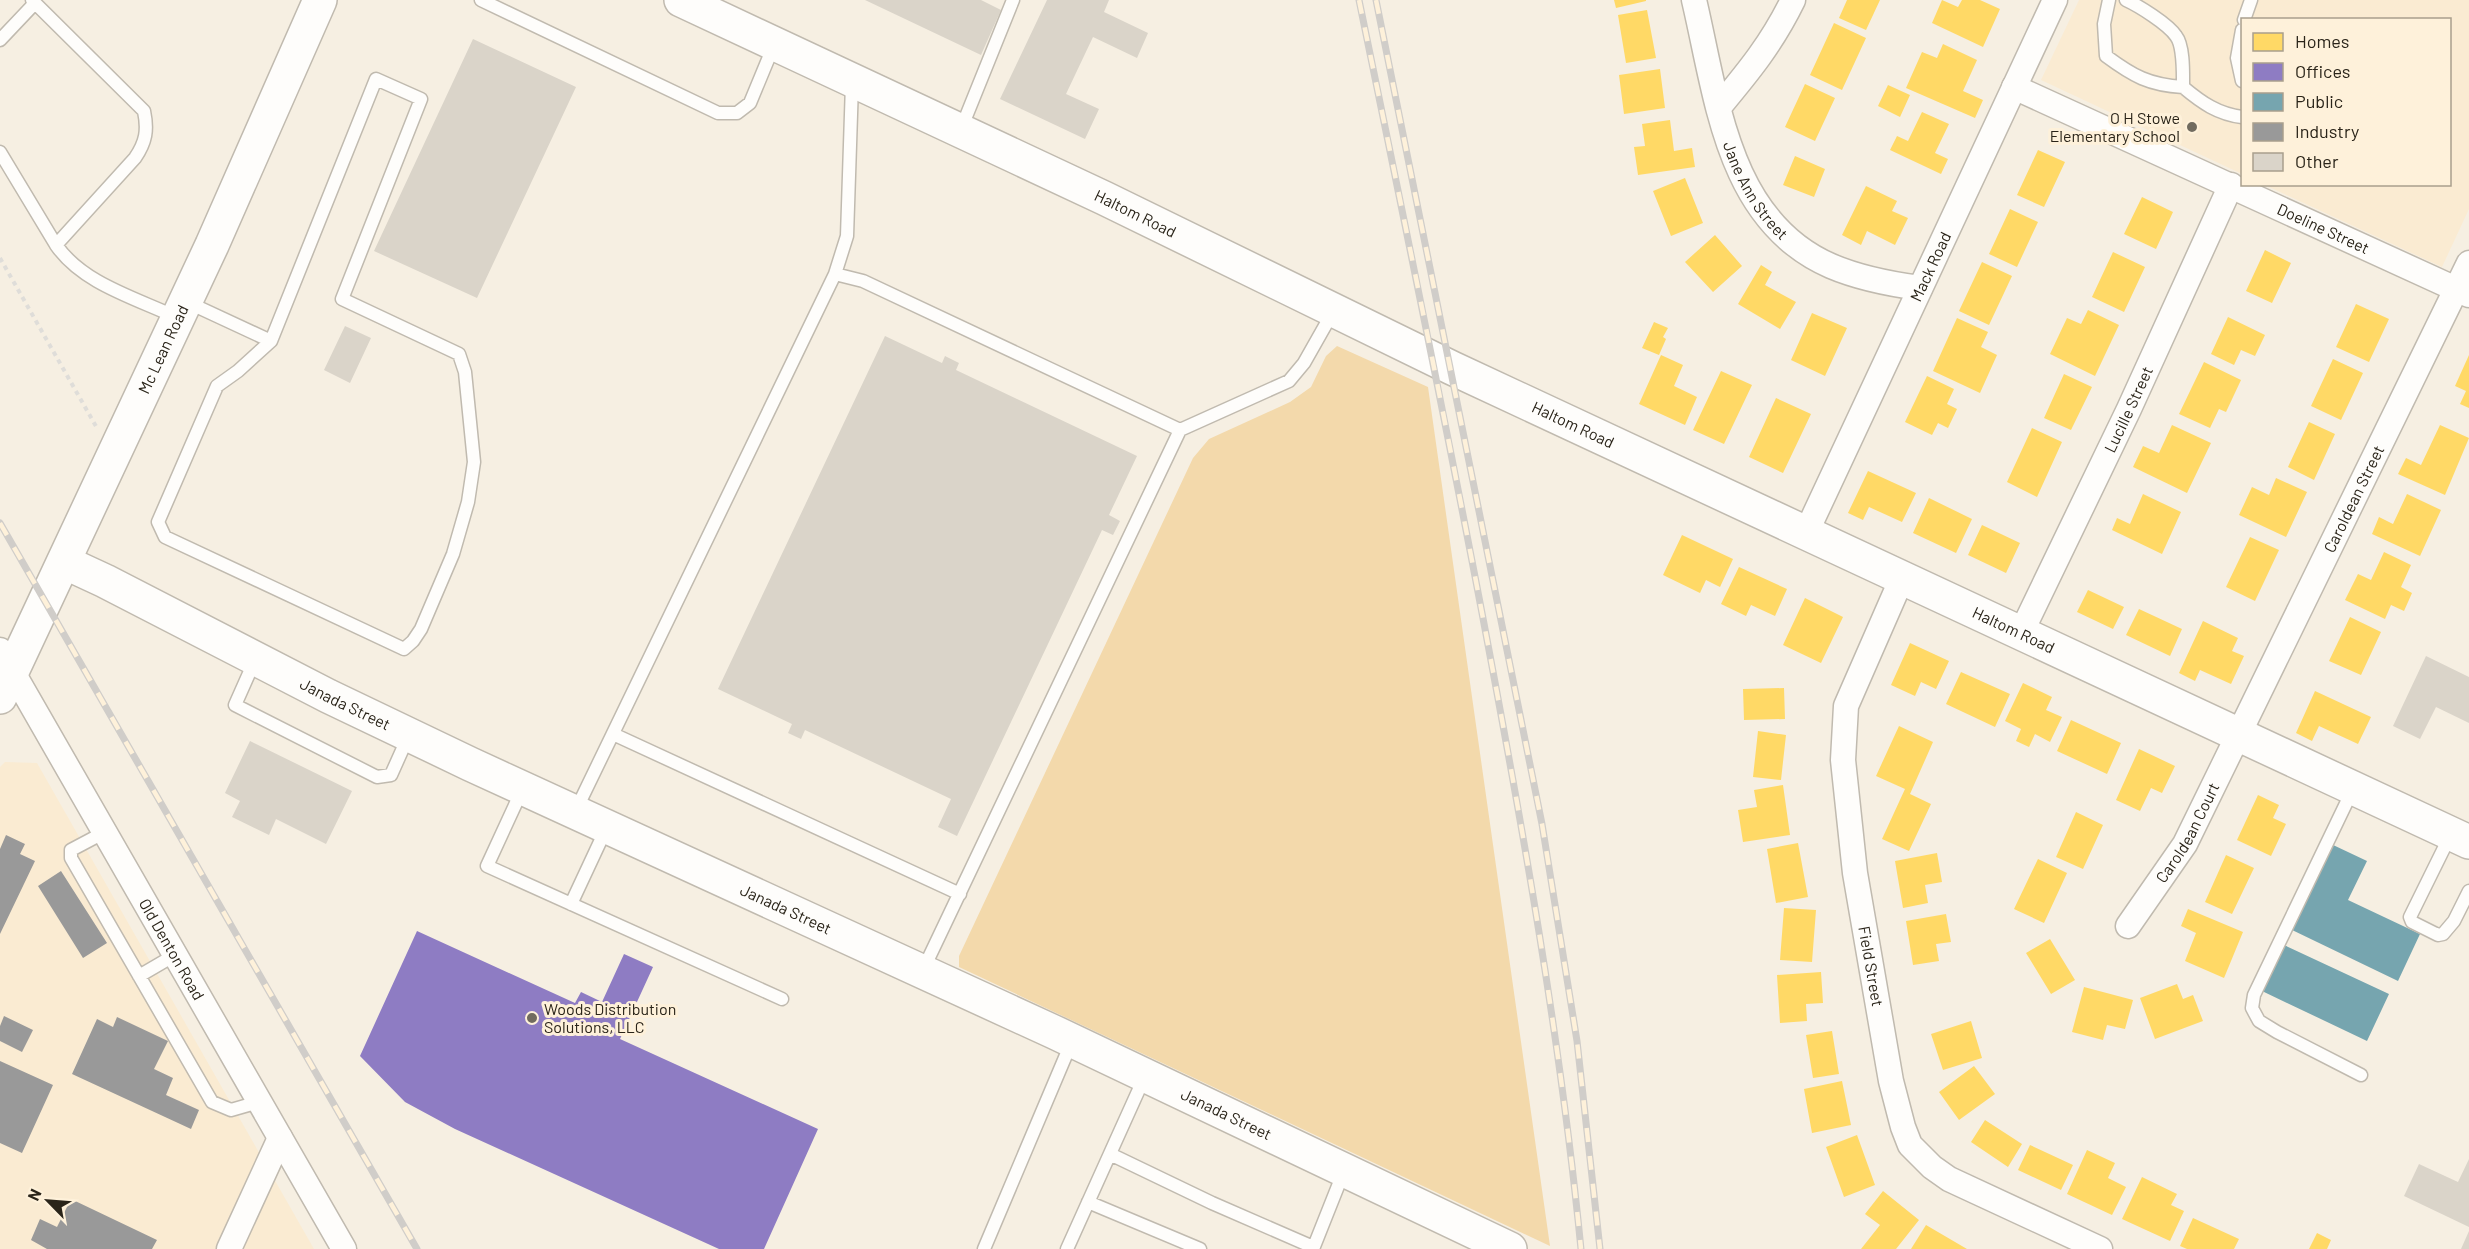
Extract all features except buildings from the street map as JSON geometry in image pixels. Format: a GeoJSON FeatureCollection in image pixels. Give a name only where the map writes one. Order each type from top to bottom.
{"type":"FeatureCollection","features":[{"type":"Feature","properties":{"kind":"main road","name":"Mc Lean Road"},"geometry":{"type":"LineString","coordinates":[[4,672],[64,562],[182,310],[320,0]]}},
{"type":"Feature","properties":{"kind":"main road","name":"Haltom Road"},"geometry":{"type":"LineString","coordinates":[[681,0],[960,130],[1452,368],[2460,838]]}},
{"type":"Feature","properties":{"kind":"main road","name":"Janada Street"},"geometry":{"type":"LineString","coordinates":[[64,562],[522,789],[1072,1040],[1510,1249]]}},
{"type":"Feature","properties":{"kind":"street","name":"Jane Ann Street"},"geometry":{"type":"LineString","coordinates":[[1694,0],[1732,154],[1746,187],[1763,214],[1782,235],[1805,252],[1831,266],[1886,283],[1920,288]]}},
{"type":"Feature","properties":{"kind":"street"},"geometry":{"type":"LineString","coordinates":[[1719,107],[1760,59],[1780,27],[1793,0]]}},
{"type":"Feature","properties":{"kind":"street","name":"Mack Road"},"geometry":{"type":"LineString","coordinates":[[1806,533],[2055,0]]}},
{"type":"Feature","properties":{"kind":"street","name":"Doeline Street"},"geometry":{"type":"LineString","coordinates":[[2014,87],[2245,188],[2463,292]]}},
{"type":"Feature","properties":{"kind":"street","name":"Lucille Street"},"geometry":{"type":"LineString","coordinates":[[2021,633],[2129,409],[2245,188]]}},
{"type":"Feature","properties":{"kind":"street","name":"Caroldean Street"},"geometry":{"type":"LineString","coordinates":[[2239,734],[2463,292],[2469,263]]}},
{"type":"Feature","properties":{"kind":"street","name":"Field Street"},"geometry":{"type":"LineString","coordinates":[[1902,578],[1846,706],[1843,760],[1855,873],[1891,1081],[1903,1127],[1910,1145],[1932,1167],[1949,1179],[2100,1249]]}},
{"type":"Feature","properties":{"kind":"street","name":"Old Denton Road"},"geometry":{"type":"LineString","coordinates":[[4,672],[105,832],[344,1249]]}},
{"type":"Feature","properties":{"kind":"street","name":"Caroldean Court"},"geometry":{"type":"LineString","coordinates":[[2128,926],[2185,844],[2239,734]]}},
{"type":"Feature","properties":{"kind":"street"},"geometry":{"type":"LineString","coordinates":[[229,1249],[280,1138]]}},
{"type":"Feature","properties":{"kind":"lane"},"geometry":{"type":"LineString","coordinates":[[481,0],[718,113],[737,113],[750,103],[775,44]]}},
{"type":"Feature","properties":{"kind":"lane"},"geometry":{"type":"LineString","coordinates":[[960,130],[1013,0]]}},
{"type":"Feature","properties":{"kind":"lane"},"geometry":{"type":"LineString","coordinates":[[2109,0],[2103,24],[2106,56],[2127,71],[2158,85],[2183,87],[2205,105],[2229,115],[2241,117]]}},
{"type":"Feature","properties":{"kind":"lane"},"geometry":{"type":"LineString","coordinates":[[2126,0],[2141,7],[2177,36],[2183,62],[2183,87]]}},
{"type":"Feature","properties":{"kind":"lane"},"geometry":{"type":"LineString","coordinates":[[2245,18],[2251,0]]}},
{"type":"Feature","properties":{"kind":"lane"},"geometry":{"type":"LineString","coordinates":[[0,40],[33,2],[144,111],[147,125],[144,144],[135,158],[56,244]]}},
{"type":"Feature","properties":{"kind":"lane"},"geometry":{"type":"LineString","coordinates":[[2241,36],[2237,58],[2241,76]]}},
{"type":"Feature","properties":{"kind":"lane"},"geometry":{"type":"LineString","coordinates":[[376,79],[421,99],[342,299],[459,354],[465,372],[474,462],[468,502],[453,554],[425,618],[413,641],[404,648],[165,537],[158,522],[217,386],[238,371],[271,340],[376,79]]}},
{"type":"Feature","properties":{"kind":"lane"},"geometry":{"type":"LineString","coordinates":[[575,813],[836,274],[847,236],[852,80]]}},
{"type":"Feature","properties":{"kind":"lane"},"geometry":{"type":"LineString","coordinates":[[0,152],[67,260],[90,277],[271,340]]}},
{"type":"Feature","properties":{"kind":"lane"},"geometry":{"type":"LineString","coordinates":[[836,274],[863,281],[1180,430]]}},
{"type":"Feature","properties":{"kind":"lane"},"geometry":{"type":"LineString","coordinates":[[923,972],[1180,430],[1289,381],[1304,363],[1334,310]]}},
{"type":"Feature","properties":{"kind":"lane"},"geometry":{"type":"LineString","coordinates":[[255,658],[235,705],[377,777],[391,775],[409,735]]}},
{"type":"Feature","properties":{"kind":"lane"},"geometry":{"type":"LineString","coordinates":[[613,734],[960,894]]}},
{"type":"Feature","properties":{"kind":"lane"},"geometry":{"type":"LineString","coordinates":[[2353,788],[2254,995],[2252,1008],[2259,1021],[2361,1075]]}},
{"type":"Feature","properties":{"kind":"lane"},"geometry":{"type":"LineString","coordinates":[[522,789],[487,866],[782,999]]}},
{"type":"Feature","properties":{"kind":"lane"},"geometry":{"type":"LineString","coordinates":[[571,904],[607,828]]}},
{"type":"Feature","properties":{"kind":"lane"},"geometry":{"type":"LineString","coordinates":[[105,832],[71,850],[71,858],[212,1102],[231,1110],[259,1102]]}},
{"type":"Feature","properties":{"kind":"lane"},"geometry":{"type":"LineString","coordinates":[[2460,838],[2410,917],[2412,922],[2438,935],[2444,934],[2454,921],[2469,891]]}},
{"type":"Feature","properties":{"kind":"lane"},"geometry":{"type":"LineString","coordinates":[[139,976],[175,955]]}},
{"type":"Feature","properties":{"kind":"lane"},"geometry":{"type":"LineString","coordinates":[[984,1249],[1072,1040]]}},
{"type":"Feature","properties":{"kind":"lane"},"geometry":{"type":"LineString","coordinates":[[1067,1249],[1146,1075]]}},
{"type":"Feature","properties":{"kind":"lane"},"geometry":{"type":"LineString","coordinates":[[1110,1154],[1313,1248],[1345,1170]]}},
{"type":"Feature","properties":{"kind":"lane"},"geometry":{"type":"LineString","coordinates":[[1088,1202],[1200,1249]]}},
{"type":"Feature","properties":{"kind":"path"},"geometry":{"type":"LineString","coordinates":[[0,258],[113,457]]}},
{"type":"Feature","properties":{"kind":"shaded area","name":"O H Stowe Elementary School"},"geometry":{"type":"Polygon","coordinates":[[[2079,0],[2469,0],[2469,209],[2442,267],[2267,186],[2451,186],[2451,18],[2241,18],[2241,174],[2041,80],[2079,0]]]}},
{"type":"Feature","properties":{"kind":"shaded area"},"geometry":{"type":"Polygon","coordinates":[[[1337,346],[1428,387],[1550,1246],[959,967],[959,956],[1193,458],[1209,439],[1290,402],[1311,387],[1326,356],[1337,346]]]}},
{"type":"Feature","properties":{"kind":"shaded area"},"geometry":{"type":"Polygon","coordinates":[[[5,762],[37,763],[314,1249],[0,1249],[0,767],[5,762]]]}},
{"type":"Feature","properties":{"kind":"railway"},"geometry":{"type":"LineString","coordinates":[[1359,0],[1452,459],[1511,771],[1551,1009],[1581,1249]]}},
{"type":"Feature","properties":{"kind":"railway"},"geometry":{"type":"LineString","coordinates":[[1376,0],[1542,824],[1577,1041],[1600,1249]]}},
{"type":"Feature","properties":{"kind":"railway"},"geometry":{"type":"LineString","coordinates":[[0,523],[417,1249]]}},
{"type":"Feature","properties":{"kind":"place","name":"O H Stowe Elementary School"},"geometry":{"type":"Point","coordinates":[2192,127]}},
{"type":"Feature","properties":{"kind":"place","name":"Woods Distribution Solutions, LLC"},"geometry":{"type":"Point","coordinates":[532,1018]}}]}
